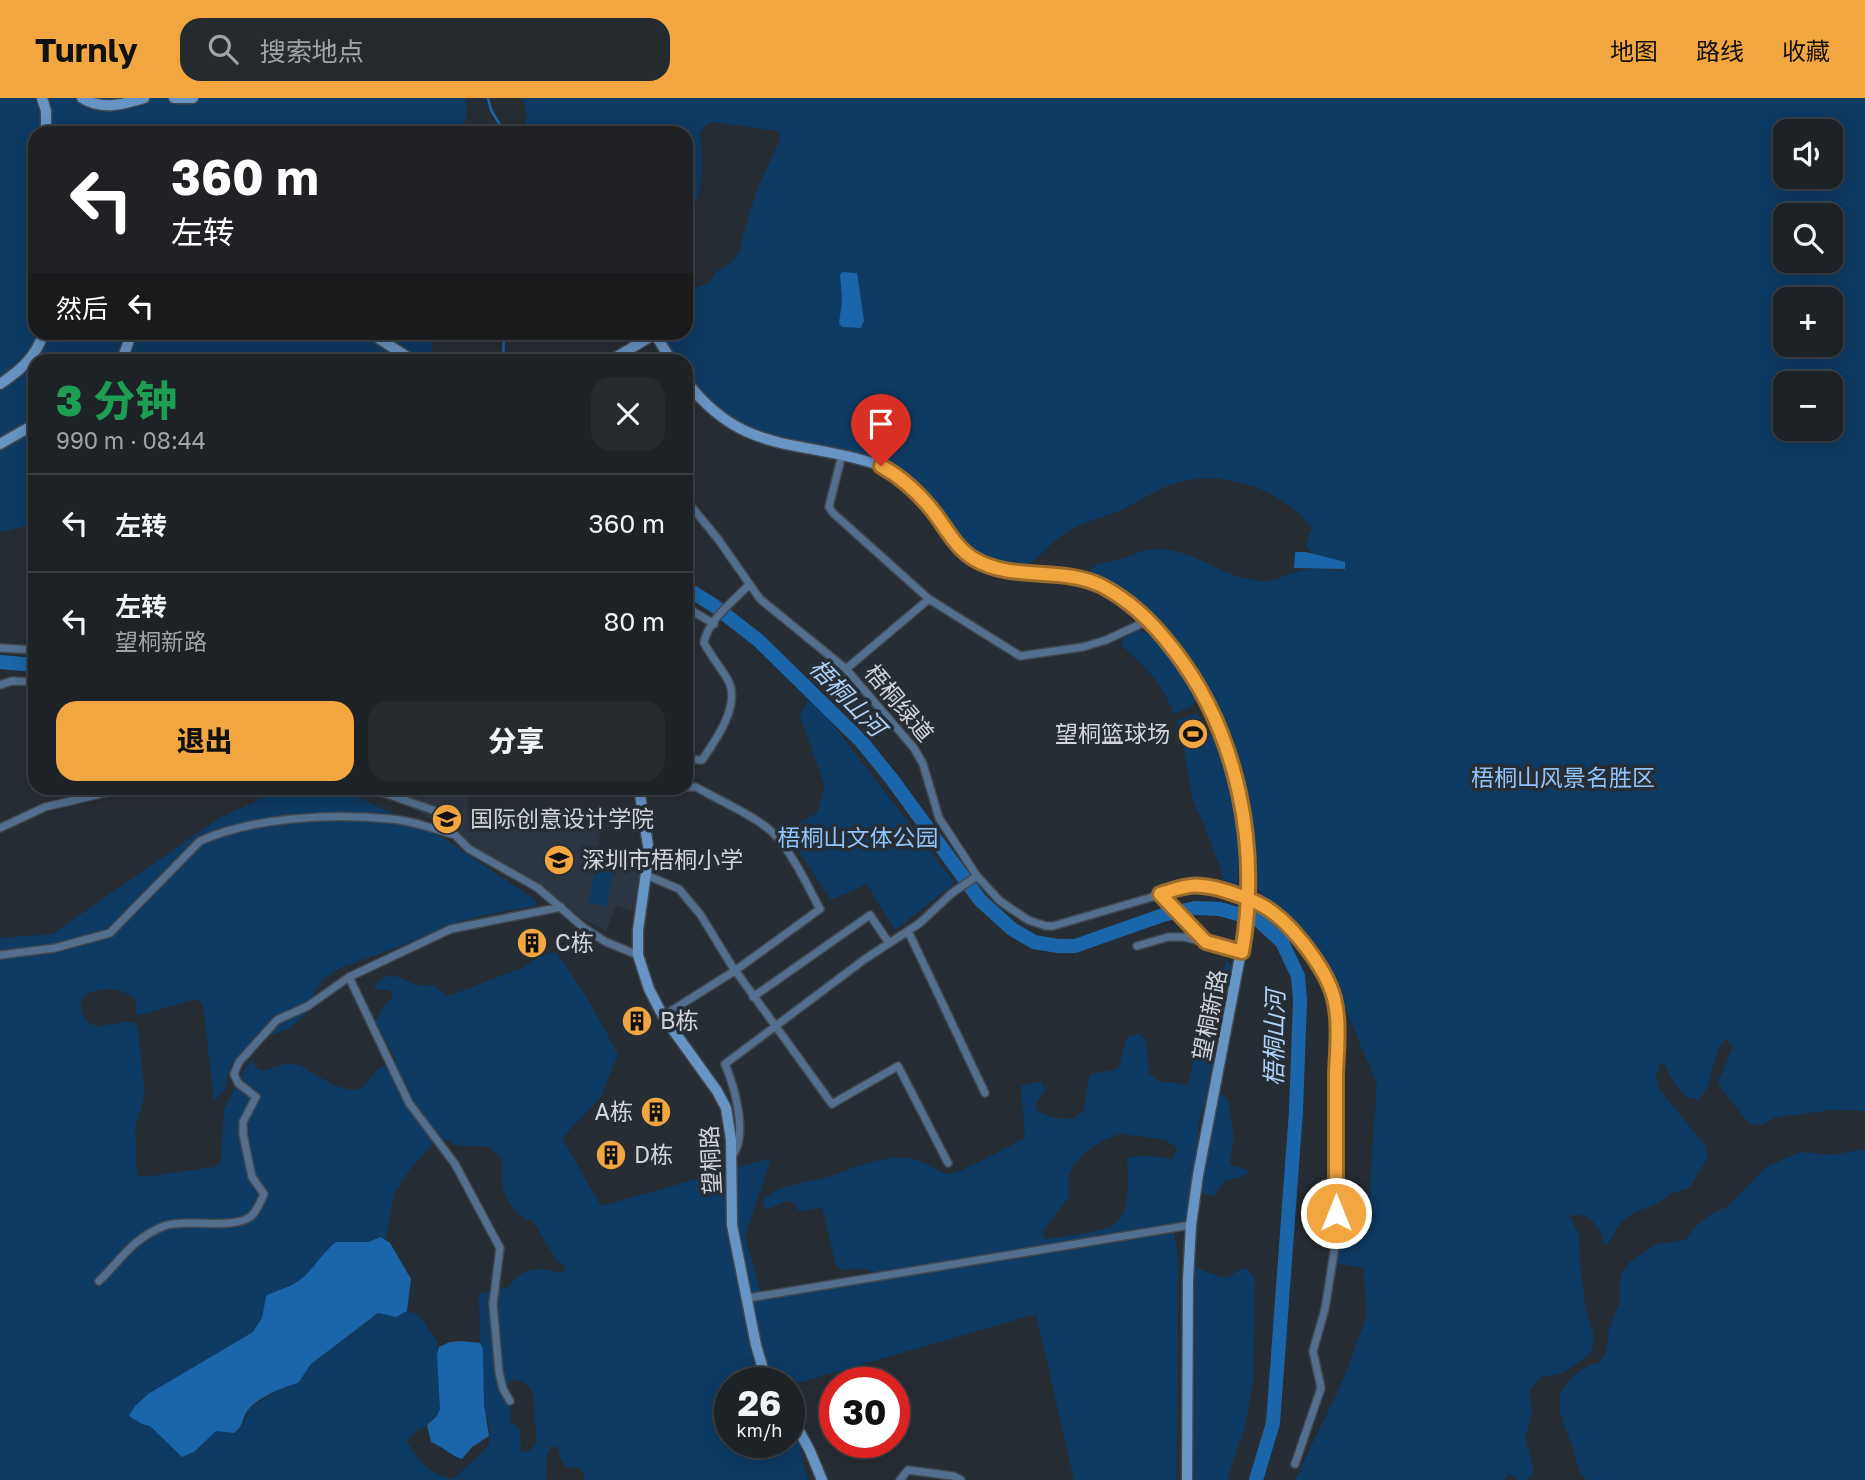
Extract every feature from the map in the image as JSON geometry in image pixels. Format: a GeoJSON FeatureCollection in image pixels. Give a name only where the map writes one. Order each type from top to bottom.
{"type":"FeatureCollection","features":[{"type":"Feature","properties":{"kind":"street"},"geometry":{"type":"LineString","coordinates":[[43,98],[46,126]]}},
{"type":"Feature","properties":{"kind":"street"},"geometry":{"type":"LineString","coordinates":[[82,98],[96,105],[110,106],[145,98]]}},
{"type":"Feature","properties":{"kind":"street"},"geometry":{"type":"LineString","coordinates":[[174,98],[193,98]]}},
{"type":"Feature","properties":{"kind":"street"},"geometry":{"type":"LineString","coordinates":[[381,340],[403,354]]}},
{"type":"Feature","properties":{"kind":"street"},"geometry":{"type":"LineString","coordinates":[[621,354],[644,340]]}},
{"type":"Feature","properties":{"kind":"street"},"geometry":{"type":"LineString","coordinates":[[0,384],[28,362]]}},
{"type":"Feature","properties":{"kind":"street","name":"望桐新路"},"geometry":{"type":"LineString","coordinates":[[693,388],[718,415],[738,428],[774,443],[842,455],[881,466],[919,494],[962,550],[972,558],[1015,573],[1067,575],[1088,580],[1121,597],[1149,620],[1187,667],[1205,697],[1222,736],[1242,803],[1247,854],[1247,892],[1243,946],[1198,1175],[1191,1225],[1188,1280],[1187,1480]]}},
{"type":"Feature","properties":{"kind":"street"},"geometry":{"type":"LineString","coordinates":[[0,444],[28,428]]}},
{"type":"Feature","properties":{"kind":"street"},"geometry":{"type":"LineString","coordinates":[[842,455],[829,507],[833,513],[929,598],[1020,656],[1083,647],[1106,640],[1149,620]]}},
{"type":"Feature","properties":{"kind":"street","name":"梧桐绿道"},"geometry":{"type":"LineString","coordinates":[[693,509],[760,599],[846,670],[914,748],[923,764],[939,818],[975,877],[1000,901],[1028,920],[1046,926],[1190,886],[1202,886],[1263,906],[1299,939],[1324,975],[1335,1000],[1337,1042],[1336,1240],[1325,1309],[1313,1351],[1321,1388],[1295,1464]]}},
{"type":"Feature","properties":{"kind":"street"},"geometry":{"type":"LineString","coordinates":[[693,759],[702,760],[720,735],[731,695],[729,681],[704,643],[705,636],[749,585]]}},
{"type":"Feature","properties":{"kind":"street"},"geometry":{"type":"LineString","coordinates":[[846,670],[929,598]]}},
{"type":"Feature","properties":{"kind":"street"},"geometry":{"type":"LineString","coordinates":[[693,610],[716,622]]}},
{"type":"Feature","properties":{"kind":"street"},"geometry":{"type":"LineString","coordinates":[[0,648],[28,650]]}},
{"type":"Feature","properties":{"kind":"street"},"geometry":{"type":"LineString","coordinates":[[0,685],[12,681],[28,682]]}},
{"type":"Feature","properties":{"kind":"street"},"geometry":{"type":"LineString","coordinates":[[663,1016],[735,971],[820,909],[796,865],[775,835],[765,826],[693,788]]}},
{"type":"Feature","properties":{"kind":"street"},"geometry":{"type":"LineString","coordinates":[[0,828],[45,807],[96,795]]}},
{"type":"Feature","properties":{"kind":"street"},"geometry":{"type":"LineString","coordinates":[[389,795],[433,810],[469,849],[522,877],[584,928],[606,942],[638,955]]}},
{"type":"Feature","properties":{"kind":"street","name":"望桐路"},"geometry":{"type":"LineString","coordinates":[[640,795],[649,852],[638,930],[638,955],[649,989],[663,1016],[717,1091],[726,1108],[732,1156],[732,1225],[756,1345],[765,1367]]}},
{"type":"Feature","properties":{"kind":"street"},"geometry":{"type":"LineString","coordinates":[[0,955],[55,948],[110,933],[200,841],[219,832],[289,821],[344,817],[393,819],[455,835]]}},
{"type":"Feature","properties":{"kind":"street"},"geometry":{"type":"LineString","coordinates":[[646,875],[679,889],[832,1104],[898,1066],[948,1163]]}},
{"type":"Feature","properties":{"kind":"street"},"geometry":{"type":"LineString","coordinates":[[732,1156],[737,1150],[740,1129],[735,1088],[725,1064],[865,958],[920,923],[952,893],[975,877]]}},
{"type":"Feature","properties":{"kind":"street"},"geometry":{"type":"LineString","coordinates":[[1160,894],[1206,942]]}},
{"type":"Feature","properties":{"kind":"street"},"geometry":{"type":"LineString","coordinates":[[99,1281],[138,1239],[165,1226],[181,1222],[207,1224],[250,1217],[264,1194],[252,1178],[243,1135],[243,1122],[256,1097],[238,1083],[234,1074],[239,1062],[277,1020],[309,1006],[349,977],[451,929],[561,908]]}},
{"type":"Feature","properties":{"kind":"street"},"geometry":{"type":"LineString","coordinates":[[754,997],[870,915],[890,943]]}},
{"type":"Feature","properties":{"kind":"street"},"geometry":{"type":"LineString","coordinates":[[908,931],[985,1093]]}},
{"type":"Feature","properties":{"kind":"street"},"geometry":{"type":"LineString","coordinates":[[1137,946],[1168,937],[1184,937],[1243,946]]}},
{"type":"Feature","properties":{"kind":"street"},"geometry":{"type":"LineString","coordinates":[[349,977],[409,1103],[455,1164],[500,1248],[493,1304],[499,1372],[503,1390],[510,1401]]}},
{"type":"Feature","properties":{"kind":"street"},"geometry":{"type":"LineString","coordinates":[[748,1298],[1191,1225]]}},
{"type":"Feature","properties":{"kind":"street"},"geometry":{"type":"LineString","coordinates":[[805,1442],[821,1480]]}},
{"type":"Feature","properties":{"kind":"street"},"geometry":{"type":"LineString","coordinates":[[900,1480],[908,1470],[953,1476],[961,1480]]}},
{"type":"Feature","properties":{"kind":"shaded area"},"geometry":{"type":"Polygon","coordinates":[[[842,272],[857,273],[864,321],[861,328],[842,327],[839,323],[842,272]]]}},
{"type":"Feature","properties":{"kind":"shaded area"},"geometry":{"type":"Polygon","coordinates":[[[1295,552],[1306,552],[1345,562],[1345,569],[1294,568],[1295,552]]]}},
{"type":"Feature","properties":{"kind":"shaded area","name":"深圳市梧桐小学"},"geometry":{"type":"Polygon","coordinates":[[[386,795],[471,795],[467,808],[600,830],[599,850],[643,870],[638,913],[616,906],[606,931],[581,918],[536,881],[473,847],[455,831],[386,795]]]}},
{"type":"Feature","properties":{"kind":"shaded area"},"geometry":{"type":"Polygon","coordinates":[[[381,1237],[390,1243],[411,1279],[407,1311],[396,1317],[378,1313],[311,1364],[298,1383],[271,1393],[252,1406],[234,1433],[216,1431],[194,1452],[182,1457],[150,1426],[129,1416],[148,1394],[253,1332],[262,1318],[266,1296],[302,1278],[336,1242],[368,1242],[381,1237]]]}},
{"type":"Feature","properties":{"kind":"shaded area"},"geometry":{"type":"Polygon","coordinates":[[[461,1341],[480,1343],[483,1349],[484,1405],[489,1436],[472,1447],[462,1459],[431,1442],[427,1425],[440,1409],[437,1355],[439,1347],[461,1341]]]}},
{"type":"Feature","properties":{"kind":"green space"},"geometry":{"type":"Polygon","coordinates":[[[0,98],[466,98],[467,116],[462,126],[28,126],[28,340],[432,340],[433,354],[28,354],[28,526],[0,532],[0,98]]]}},
{"type":"Feature","properties":{"kind":"green space","name":"梧桐山风景名胜区"},"geometry":{"type":"Polygon","coordinates":[[[523,98],[1865,98],[1865,1111],[1832,1110],[1776,1117],[1762,1125],[1751,1124],[1718,1082],[1733,1047],[1726,1038],[1717,1053],[1707,1088],[1698,1100],[1681,1092],[1665,1064],[1660,1064],[1656,1078],[1659,1089],[1705,1145],[1708,1157],[1689,1188],[1672,1193],[1658,1203],[1627,1217],[1608,1245],[1604,1243],[1593,1221],[1583,1215],[1570,1216],[1579,1236],[1580,1267],[1586,1310],[1593,1331],[1593,1348],[1589,1355],[1570,1368],[1560,1374],[1541,1377],[1531,1388],[1529,1393],[1532,1413],[1525,1437],[1533,1473],[1527,1480],[1520,1480],[1509,1474],[1504,1480],[1295,1480],[1344,1378],[1367,1315],[1363,1267],[1337,1264],[1341,1223],[1357,1220],[1368,1210],[1377,1084],[1344,1005],[1306,937],[1275,912],[1255,885],[1242,784],[1200,679],[1147,614],[1091,577],[1089,571],[1099,564],[1149,550],[1179,552],[1234,575],[1263,581],[1311,569],[1343,571],[1345,562],[1322,558],[1313,553],[1306,544],[1312,528],[1284,502],[1249,485],[1211,478],[1173,484],[1160,489],[1121,510],[1067,532],[1027,565],[1008,570],[996,568],[966,551],[924,491],[905,476],[750,432],[707,401],[693,384],[693,354],[671,354],[663,340],[693,340],[693,289],[710,282],[717,271],[732,262],[740,251],[757,190],[780,139],[779,131],[713,122],[706,125],[700,132],[702,166],[699,196],[693,205],[693,126],[525,126],[527,118],[523,98]],[[842,272],[840,275],[842,300],[839,323],[843,327],[861,328],[857,273],[842,272]]]}},
{"type":"Feature","properties":{"kind":"green space"},"geometry":{"type":"Polygon","coordinates":[[[1138,630],[1157,640],[1182,667],[1198,697],[1192,706],[1174,714],[1152,676],[1121,645],[1125,637],[1138,630]]]}},
{"type":"Feature","properties":{"kind":"green space","name":"梧桐山文体公园"},"geometry":{"type":"Polygon","coordinates":[[[808,700],[824,713],[955,883],[895,930],[867,884],[831,900],[785,830],[817,813],[825,786],[800,716],[808,700]]]}},
{"type":"Feature","properties":{"kind":"green space"},"geometry":{"type":"Polygon","coordinates":[[[1198,713],[1205,733],[1216,740],[1237,810],[1239,862],[1236,892],[1223,885],[1222,872],[1193,801],[1184,750],[1186,747],[1176,721],[1198,713]]]}},
{"type":"Feature","properties":{"kind":"green space"},"geometry":{"type":"Polygon","coordinates":[[[270,795],[354,795],[443,838],[537,901],[535,906],[455,924],[338,969],[323,980],[316,989],[307,1013],[289,1029],[255,1040],[235,1058],[227,1075],[225,1090],[214,1101],[203,1004],[196,999],[140,1015],[136,1014],[135,999],[123,992],[106,989],[86,994],[81,1007],[87,1021],[99,1026],[135,1023],[138,1031],[145,1095],[135,1127],[137,1175],[144,1177],[214,1167],[221,1162],[224,1109],[252,1060],[255,1067],[263,1071],[286,1063],[299,1065],[335,1086],[353,1090],[363,1087],[378,1069],[396,1060],[375,1022],[385,1004],[392,999],[392,993],[375,989],[374,986],[387,975],[414,984],[433,985],[448,996],[522,968],[545,954],[557,952],[589,1001],[618,1054],[601,1097],[562,1138],[601,1206],[771,1158],[745,1236],[763,1299],[1174,1233],[1178,1258],[1176,1480],[1074,1480],[1036,1314],[853,1367],[819,1367],[819,1377],[805,1381],[805,1367],[714,1367],[714,1458],[802,1458],[808,1480],[585,1480],[581,1470],[569,1468],[563,1463],[556,1446],[551,1447],[547,1455],[546,1480],[0,1480],[0,938],[52,934],[221,817],[270,795]],[[447,1139],[434,1142],[408,1172],[394,1194],[386,1240],[380,1237],[368,1242],[336,1242],[302,1278],[266,1296],[262,1318],[253,1332],[148,1394],[135,1406],[182,1457],[194,1452],[216,1431],[243,1426],[249,1409],[283,1386],[298,1383],[311,1364],[379,1313],[396,1317],[407,1311],[419,1315],[437,1341],[440,1409],[434,1419],[407,1441],[420,1461],[431,1470],[453,1479],[489,1446],[490,1430],[484,1405],[479,1294],[510,1287],[525,1272],[539,1269],[561,1274],[566,1267],[556,1260],[533,1221],[522,1217],[508,1201],[502,1183],[502,1159],[490,1147],[455,1145],[447,1139]],[[513,1380],[509,1383],[506,1400],[511,1408],[510,1421],[520,1429],[521,1450],[526,1452],[534,1446],[536,1440],[534,1401],[531,1389],[521,1381],[513,1380]]]}},
{"type":"Feature","properties":{"kind":"green space"},"geometry":{"type":"Polygon","coordinates":[[[595,869],[613,872],[607,906],[589,903],[595,869]]]}},
{"type":"Feature","properties":{"kind":"green space"},"geometry":{"type":"Polygon","coordinates":[[[1226,961],[1231,964],[1205,1103],[1199,1119],[1185,1223],[877,1275],[860,1268],[843,1271],[836,1265],[822,1208],[799,1211],[793,1202],[786,1201],[768,1209],[763,1206],[763,1200],[784,1188],[879,1160],[913,1159],[947,1174],[965,1169],[1025,1138],[1021,1086],[1042,1081],[1045,1090],[1035,1105],[1037,1111],[1054,1118],[1073,1119],[1084,1110],[1091,1074],[1117,1069],[1128,1036],[1140,1034],[1146,1041],[1149,1073],[1159,1081],[1188,1085],[1197,1043],[1209,1031],[1226,961]],[[1121,1134],[1104,1140],[1088,1151],[1070,1173],[1068,1198],[1043,1231],[1043,1237],[1046,1239],[1082,1234],[1115,1224],[1124,1212],[1126,1204],[1127,1161],[1131,1157],[1147,1156],[1172,1159],[1176,1147],[1164,1139],[1121,1134]]]}},
{"type":"Feature","properties":{"kind":"green space"},"geometry":{"type":"Polygon","coordinates":[[[1223,1094],[1228,1100],[1234,1139],[1230,1163],[1232,1166],[1247,1169],[1248,1172],[1227,1180],[1215,1196],[1202,1193],[1201,1189],[1216,1095],[1223,1094]]]}},
{"type":"Feature","properties":{"kind":"green space"},"geometry":{"type":"Polygon","coordinates":[[[1865,1149],[1865,1480],[1587,1480],[1577,1464],[1561,1417],[1560,1400],[1567,1383],[1586,1367],[1599,1363],[1606,1352],[1609,1329],[1620,1302],[1619,1284],[1622,1272],[1630,1262],[1657,1244],[1685,1240],[1697,1225],[1711,1214],[1727,1207],[1766,1167],[1801,1152],[1832,1155],[1865,1149]]]}},
{"type":"Feature","properties":{"kind":"green space"},"geometry":{"type":"Polygon","coordinates":[[[1195,1267],[1228,1278],[1240,1269],[1248,1269],[1255,1279],[1253,1382],[1245,1426],[1227,1480],[1194,1480],[1195,1267]]]}},
{"type":"Feature","properties":{"kind":"waterway"},"geometry":{"type":"LineString","coordinates":[[488,98],[491,110],[501,126]]}},
{"type":"Feature","properties":{"kind":"waterway"},"geometry":{"type":"LineString","coordinates":[[503,354],[504,340]]}},
{"type":"Feature","properties":{"kind":"waterway","name":"梧桐山河"},"geometry":{"type":"LineString","coordinates":[[693,592],[758,640],[861,741],[980,900],[1012,929],[1034,942],[1075,946],[1163,915],[1195,908],[1220,909],[1258,920],[1282,942],[1298,976],[1300,1000],[1296,1111],[1273,1423],[1256,1480]]}},
{"type":"Feature","properties":{"kind":"waterway","name":"梧桐山河"},"geometry":{"type":"LineString","coordinates":[[0,662],[28,664]]}},
{"type":"Feature","properties":{"kind":"place","name":"望桐篮球场"},"geometry":{"type":"Point","coordinates":[1193,734]}},
{"type":"Feature","properties":{"kind":"place","name":"国际创意设计学院"},"geometry":{"type":"Point","coordinates":[447,819]}},
{"type":"Feature","properties":{"kind":"place","name":"深圳市梧桐小学"},"geometry":{"type":"Point","coordinates":[559,860]}},
{"type":"Feature","properties":{"kind":"place","name":"C栋"},"geometry":{"type":"Point","coordinates":[532,943]}},
{"type":"Feature","properties":{"kind":"place","name":"B栋"},"geometry":{"type":"Point","coordinates":[637,1021]}},
{"type":"Feature","properties":{"kind":"place","name":"A栋"},"geometry":{"type":"Point","coordinates":[656,1112]}},
{"type":"Feature","properties":{"kind":"place","name":"D栋"},"geometry":{"type":"Point","coordinates":[611,1155]}},
{"type":"Feature","properties":{"kind":"route"},"geometry":{"type":"LineString","coordinates":[[881,466],[919,494],[951,537],[972,558],[1015,573],[1067,575],[1105,587],[1149,620],[1187,667],[1205,697],[1222,736],[1242,803],[1247,854],[1247,892],[1245,917],[1244,941],[1242,952],[1206,942],[1160,894],[1190,886],[1202,886],[1236,895],[1250,901],[1263,906],[1299,939],[1329,984],[1335,1000],[1337,1042],[1336,1213]]}}]}
